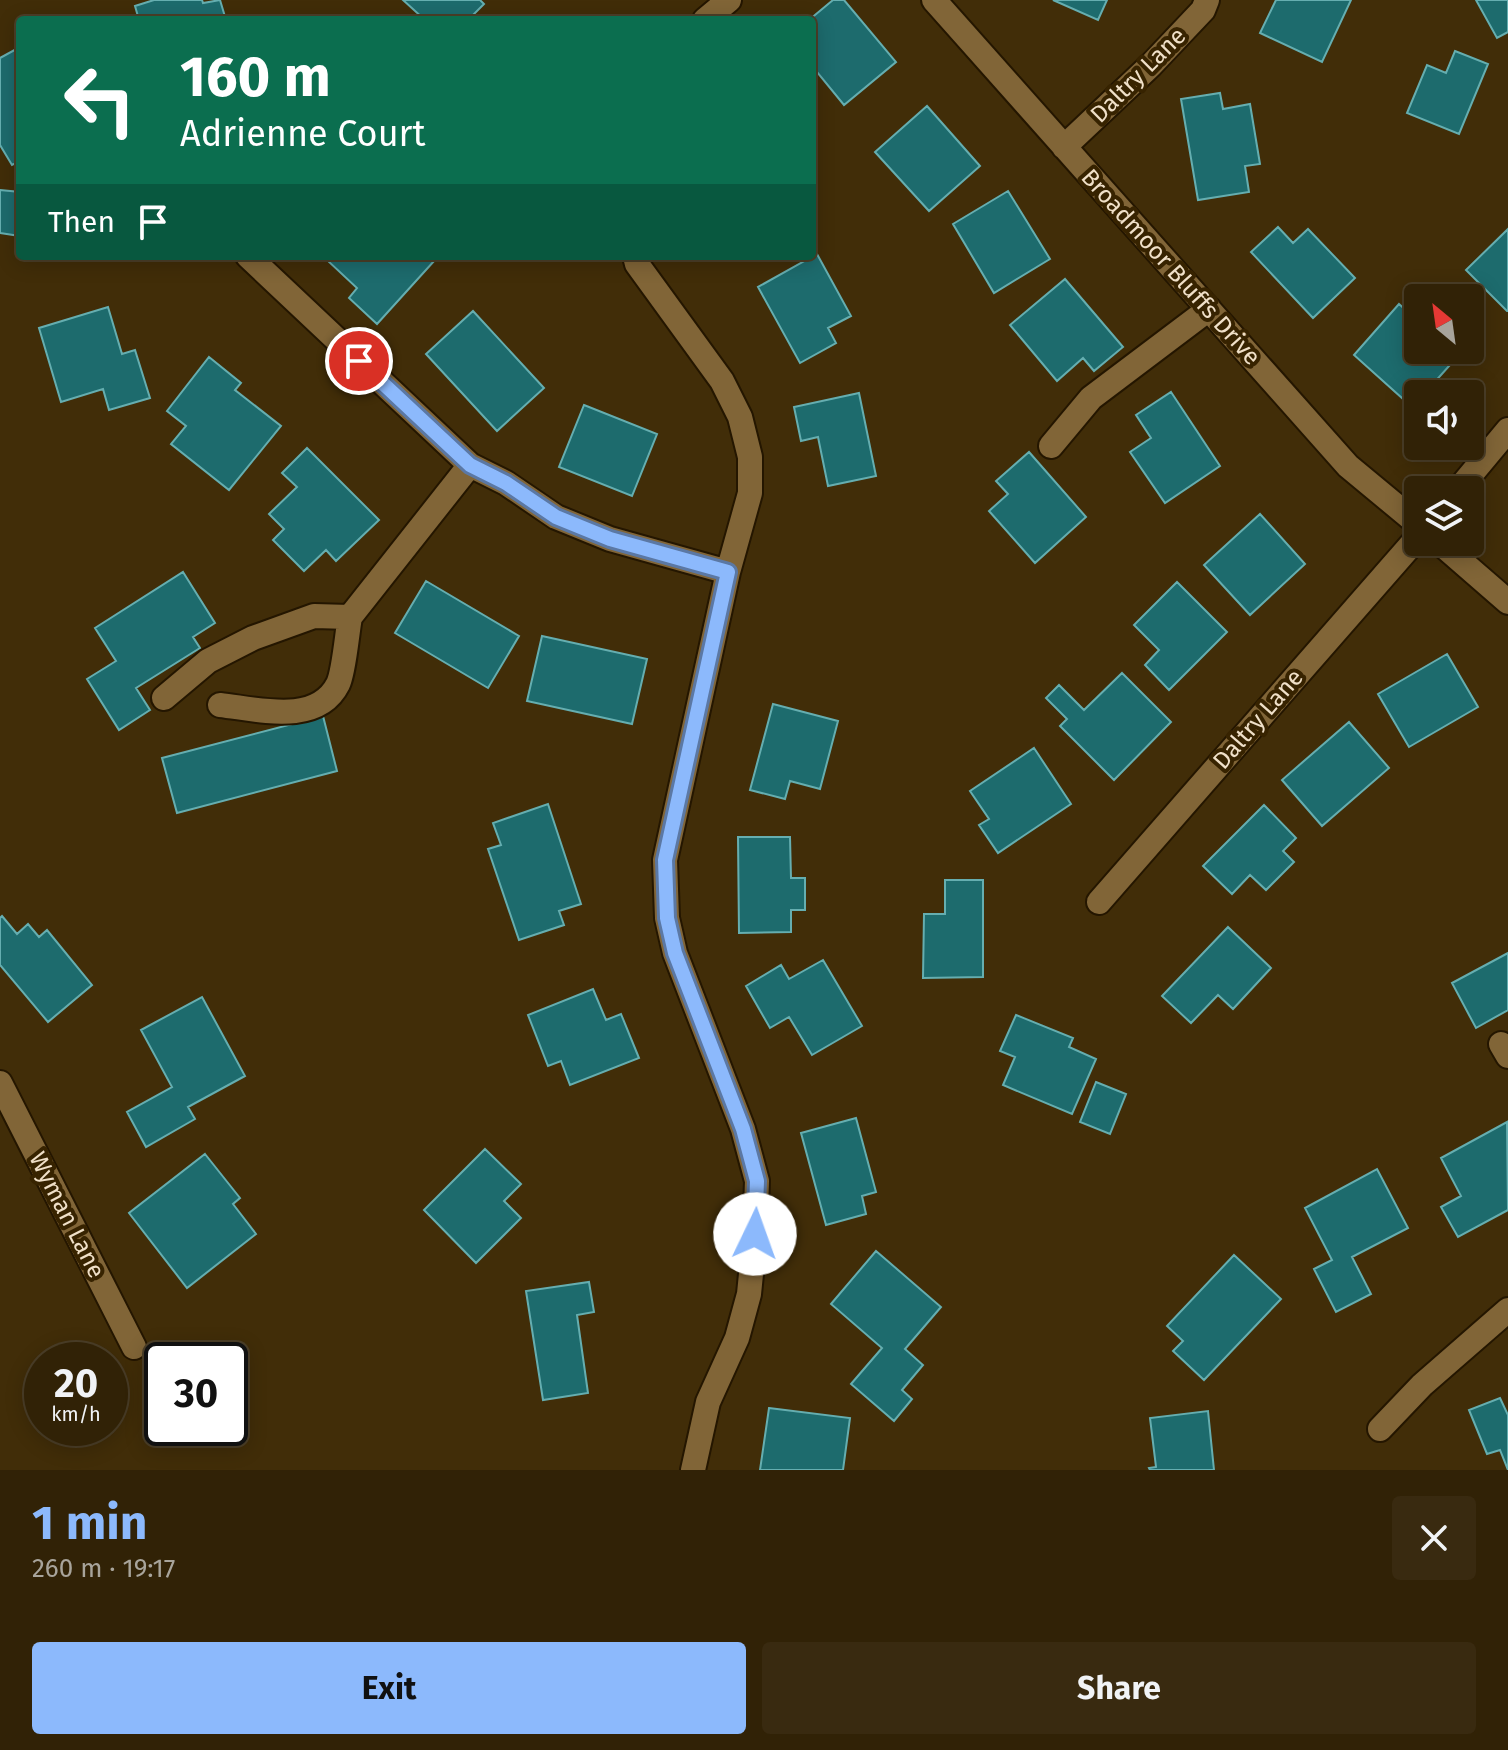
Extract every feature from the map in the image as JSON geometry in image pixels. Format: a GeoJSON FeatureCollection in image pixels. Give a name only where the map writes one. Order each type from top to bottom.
{"type":"FeatureCollection","features":[{"type":"Feature","properties":{"kind":"street"},"geometry":{"type":"LineString","coordinates":[[710,16],[729,0]]}},
{"type":"Feature","properties":{"kind":"street","name":"Broadmoor Bluffs Drive"},"geometry":{"type":"LineString","coordinates":[[934,0],[1348,466],[1404,512]]}},
{"type":"Feature","properties":{"kind":"street","name":"Daltry Lane"},"geometry":{"type":"LineString","coordinates":[[1064,147],[1151,65],[1203,10],[1207,0]]}},
{"type":"Feature","properties":{"kind":"street"},"geometry":{"type":"LineString","coordinates":[[252,260],[470,465],[506,483],[556,517],[610,539],[728,572]]}},
{"type":"Feature","properties":{"kind":"street"},"geometry":{"type":"LineString","coordinates":[[636,260],[722,381],[740,417],[750,457],[750,493],[728,572],[665,860],[667,918],[675,953],[743,1129],[757,1181],[749,1294],[737,1338],[708,1402],[693,1470]]}},
{"type":"Feature","properties":{"kind":"street"},"geometry":{"type":"LineString","coordinates":[[1051,446],[1091,398],[1209,309]]}},
{"type":"Feature","properties":{"kind":"street"},"geometry":{"type":"LineString","coordinates":[[1470,476],[1508,430]]}},
{"type":"Feature","properties":{"kind":"street"},"geometry":{"type":"LineString","coordinates":[[220,705],[291,713],[327,701],[340,682],[350,617],[470,465]]}},
{"type":"Feature","properties":{"kind":"street","name":"Daltry Lane"},"geometry":{"type":"LineString","coordinates":[[1099,902],[1404,553]]}},
{"type":"Feature","properties":{"kind":"street"},"geometry":{"type":"LineString","coordinates":[[1455,556],[1508,602]]}},
{"type":"Feature","properties":{"kind":"street"},"geometry":{"type":"LineString","coordinates":[[164,698],[208,661],[253,638],[314,616],[350,617]]}},
{"type":"Feature","properties":{"kind":"street","name":"Wyman Lane"},"geometry":{"type":"LineString","coordinates":[[0,1083],[134,1347]]}},
{"type":"Feature","properties":{"kind":"street"},"geometry":{"type":"LineString","coordinates":[[1380,1429],[1422,1385],[1508,1310]]}},
{"type":"Feature","properties":{"kind":"building"},"geometry":{"type":"Polygon","coordinates":[[[154,0],[202,0],[203,3],[220,0],[225,16],[138,16],[135,6],[154,0]]]}},
{"type":"Feature","properties":{"kind":"building"},"geometry":{"type":"Polygon","coordinates":[[[403,0],[480,0],[484,4],[472,16],[421,16],[403,0]]]}},
{"type":"Feature","properties":{"kind":"building"},"geometry":{"type":"Polygon","coordinates":[[[833,0],[844,0],[896,62],[844,105],[816,71],[814,16],[833,0]]]}},
{"type":"Feature","properties":{"kind":"building"},"geometry":{"type":"Polygon","coordinates":[[[1053,0],[1107,0],[1098,20],[1053,0]]]}},
{"type":"Feature","properties":{"kind":"building"},"geometry":{"type":"Polygon","coordinates":[[[1276,0],[1351,0],[1322,62],[1260,33],[1276,0]]]}},
{"type":"Feature","properties":{"kind":"building"},"geometry":{"type":"Polygon","coordinates":[[[1476,0],[1508,0],[1508,32],[1497,38],[1476,0]]]}},
{"type":"Feature","properties":{"kind":"building"},"geometry":{"type":"Polygon","coordinates":[[[16,49],[16,163],[12,165],[0,145],[0,58],[16,49]]]}},
{"type":"Feature","properties":{"kind":"building"},"geometry":{"type":"Polygon","coordinates":[[[1455,51],[1488,64],[1459,134],[1407,113],[1427,65],[1446,73],[1455,51]]]}},
{"type":"Feature","properties":{"kind":"building"},"geometry":{"type":"Polygon","coordinates":[[[1220,93],[1223,109],[1250,104],[1260,164],[1245,166],[1249,192],[1198,200],[1181,99],[1220,93]]]}},
{"type":"Feature","properties":{"kind":"building"},"geometry":{"type":"Polygon","coordinates":[[[927,106],[980,166],[929,211],[875,152],[927,106]]]}},
{"type":"Feature","properties":{"kind":"building"},"geometry":{"type":"Polygon","coordinates":[[[0,190],[16,192],[16,235],[0,233],[0,190]]]}},
{"type":"Feature","properties":{"kind":"building"},"geometry":{"type":"Polygon","coordinates":[[[1008,191],[1050,259],[994,293],[953,224],[1008,191]]]}},
{"type":"Feature","properties":{"kind":"building"},"geometry":{"type":"Polygon","coordinates":[[[1278,227],[1293,243],[1308,229],[1355,278],[1313,318],[1251,252],[1278,227]]]}},
{"type":"Feature","properties":{"kind":"building"},"geometry":{"type":"Polygon","coordinates":[[[1508,229],[1508,311],[1484,288],[1484,284],[1480,284],[1466,270],[1508,229]]]}},
{"type":"Feature","properties":{"kind":"building"},"geometry":{"type":"Polygon","coordinates":[[[816,255],[851,316],[828,328],[836,343],[800,363],[758,287],[806,260],[816,260],[816,255]]]}},
{"type":"Feature","properties":{"kind":"building"},"geometry":{"type":"Polygon","coordinates":[[[435,260],[377,324],[349,298],[357,288],[328,261],[435,260]]]}},
{"type":"Feature","properties":{"kind":"building"},"geometry":{"type":"Polygon","coordinates":[[[1065,279],[1123,347],[1094,371],[1083,358],[1057,381],[1010,325],[1065,279]]]}},
{"type":"Feature","properties":{"kind":"building"},"geometry":{"type":"Polygon","coordinates":[[[1399,304],[1404,308],[1404,364],[1451,364],[1437,380],[1404,380],[1404,400],[1354,355],[1399,304]]]}},
{"type":"Feature","properties":{"kind":"building"},"geometry":{"type":"Polygon","coordinates":[[[108,307],[122,354],[135,350],[150,398],[109,410],[103,389],[61,402],[39,328],[108,307]]]}},
{"type":"Feature","properties":{"kind":"building"},"geometry":{"type":"Polygon","coordinates":[[[473,311],[544,388],[497,431],[426,354],[473,311]]]}},
{"type":"Feature","properties":{"kind":"building"},"geometry":{"type":"Polygon","coordinates":[[[209,357],[241,383],[235,390],[281,426],[229,490],[171,444],[186,426],[167,411],[209,357]]]}},
{"type":"Feature","properties":{"kind":"building"},"geometry":{"type":"Polygon","coordinates":[[[1171,392],[1220,466],[1165,503],[1130,452],[1151,438],[1136,415],[1171,392]]]}},
{"type":"Feature","properties":{"kind":"building"},"geometry":{"type":"Polygon","coordinates":[[[859,393],[876,476],[828,486],[818,437],[801,441],[794,407],[859,393]]]}},
{"type":"Feature","properties":{"kind":"building"},"geometry":{"type":"Polygon","coordinates":[[[584,405],[657,434],[632,496],[559,467],[584,405]]]}},
{"type":"Feature","properties":{"kind":"building"},"geometry":{"type":"Polygon","coordinates":[[[307,448],[379,520],[336,561],[326,550],[304,571],[273,540],[284,529],[269,514],[297,487],[282,473],[307,448]]]}},
{"type":"Feature","properties":{"kind":"building"},"geometry":{"type":"Polygon","coordinates":[[[1029,452],[1086,517],[1035,563],[989,511],[1008,494],[996,481],[1029,452]]]}},
{"type":"Feature","properties":{"kind":"building"},"geometry":{"type":"Polygon","coordinates":[[[1260,514],[1305,564],[1250,615],[1204,565],[1260,514]]]}},
{"type":"Feature","properties":{"kind":"building"},"geometry":{"type":"Polygon","coordinates":[[[183,572],[215,623],[193,637],[200,648],[136,688],[150,710],[119,730],[87,679],[116,661],[95,628],[183,572]]]}},
{"type":"Feature","properties":{"kind":"building"},"geometry":{"type":"Polygon","coordinates":[[[426,581],[519,636],[488,688],[395,633],[426,581]]]}},
{"type":"Feature","properties":{"kind":"building"},"geometry":{"type":"Polygon","coordinates":[[[1177,582],[1227,632],[1169,690],[1145,665],[1159,650],[1134,625],[1177,582]]]}},
{"type":"Feature","properties":{"kind":"building"},"geometry":{"type":"Polygon","coordinates":[[[542,636],[647,659],[632,724],[527,701],[542,636]]]}},
{"type":"Feature","properties":{"kind":"building"},"geometry":{"type":"Polygon","coordinates":[[[1447,654],[1478,707],[1409,747],[1378,694],[1447,654]]]}},
{"type":"Feature","properties":{"kind":"building"},"geometry":{"type":"Polygon","coordinates":[[[1122,673],[1171,722],[1114,780],[1060,726],[1067,719],[1046,698],[1059,685],[1084,710],[1122,673]]]}},
{"type":"Feature","properties":{"kind":"building"},"geometry":{"type":"Polygon","coordinates":[[[773,704],[838,721],[820,789],[790,781],[785,799],[750,790],[773,704]]]}},
{"type":"Feature","properties":{"kind":"building"},"geometry":{"type":"Polygon","coordinates":[[[323,716],[337,771],[177,813],[162,758],[323,716]]]}},
{"type":"Feature","properties":{"kind":"building"},"geometry":{"type":"Polygon","coordinates":[[[1349,722],[1389,768],[1322,826],[1282,780],[1349,722]]]}},
{"type":"Feature","properties":{"kind":"building"},"geometry":{"type":"Polygon","coordinates":[[[1034,748],[1071,804],[998,853],[979,825],[989,819],[970,791],[1034,748]]]}},
{"type":"Feature","properties":{"kind":"building"},"geometry":{"type":"Polygon","coordinates":[[[548,804],[581,904],[559,911],[564,925],[519,940],[488,849],[501,845],[493,823],[548,804]]]}},
{"type":"Feature","properties":{"kind":"building"},"geometry":{"type":"Polygon","coordinates":[[[1264,805],[1296,838],[1283,851],[1294,862],[1266,890],[1250,875],[1232,894],[1203,866],[1264,805]]]}},
{"type":"Feature","properties":{"kind":"building"},"geometry":{"type":"Polygon","coordinates":[[[738,837],[790,837],[791,878],[805,878],[805,910],[791,910],[791,932],[739,933],[738,837]]]}},
{"type":"Feature","properties":{"kind":"building"},"geometry":{"type":"Polygon","coordinates":[[[945,880],[983,880],[983,977],[923,978],[924,914],[945,914],[945,880]]]}},
{"type":"Feature","properties":{"kind":"building"},"geometry":{"type":"Polygon","coordinates":[[[2,916],[17,934],[28,924],[39,937],[47,930],[92,985],[48,1022],[0,965],[2,916]]]}},
{"type":"Feature","properties":{"kind":"building"},"geometry":{"type":"Polygon","coordinates":[[[1228,927],[1271,968],[1233,1009],[1218,995],[1191,1023],[1162,996],[1228,927]]]}},
{"type":"Feature","properties":{"kind":"building"},"geometry":{"type":"Polygon","coordinates":[[[1508,953],[1508,1010],[1476,1028],[1452,983],[1508,953]]]}},
{"type":"Feature","properties":{"kind":"building"},"geometry":{"type":"Polygon","coordinates":[[[823,960],[862,1026],[812,1055],[789,1017],[770,1028],[746,986],[781,965],[789,979],[823,960]]]}},
{"type":"Feature","properties":{"kind":"building"},"geometry":{"type":"Polygon","coordinates":[[[593,989],[606,1020],[621,1014],[639,1058],[570,1085],[561,1061],[548,1066],[528,1015],[593,989]]]}},
{"type":"Feature","properties":{"kind":"building"},"geometry":{"type":"Polygon","coordinates":[[[202,997],[245,1076],[188,1107],[195,1119],[146,1147],[127,1112],[172,1087],[141,1030],[202,997]]]}},
{"type":"Feature","properties":{"kind":"building"},"geometry":{"type":"Polygon","coordinates":[[[1016,1015],[1073,1038],[1069,1047],[1096,1059],[1072,1114],[1003,1085],[1015,1057],[1000,1051],[1016,1015]]]}},
{"type":"Feature","properties":{"kind":"building"},"geometry":{"type":"Polygon","coordinates":[[[1096,1082],[1126,1094],[1110,1134],[1080,1122],[1096,1082]]]}},
{"type":"Feature","properties":{"kind":"building"},"geometry":{"type":"Polygon","coordinates":[[[856,1118],[876,1192],[862,1196],[866,1214],[826,1225],[801,1133],[856,1118]]]}},
{"type":"Feature","properties":{"kind":"building"},"geometry":{"type":"Polygon","coordinates":[[[1507,1122],[1508,1210],[1458,1237],[1441,1207],[1461,1196],[1441,1158],[1507,1122]]]}},
{"type":"Feature","properties":{"kind":"building"},"geometry":{"type":"Polygon","coordinates":[[[485,1149],[521,1184],[504,1201],[521,1218],[476,1263],[424,1210],[485,1149]]]}},
{"type":"Feature","properties":{"kind":"building"},"geometry":{"type":"Polygon","coordinates":[[[205,1154],[240,1198],[233,1204],[256,1234],[187,1288],[129,1213],[205,1154]]]}},
{"type":"Feature","properties":{"kind":"building"},"geometry":{"type":"Polygon","coordinates":[[[1377,1169],[1408,1228],[1352,1257],[1371,1294],[1336,1312],[1314,1269],[1332,1260],[1305,1208],[1377,1169]]]}},
{"type":"Feature","properties":{"kind":"building"},"geometry":{"type":"Polygon","coordinates":[[[876,1251],[941,1307],[905,1349],[923,1365],[902,1390],[912,1399],[894,1421],[851,1384],[882,1348],[831,1304],[876,1251]]]}},
{"type":"Feature","properties":{"kind":"building"},"geometry":{"type":"Polygon","coordinates":[[[1234,1255],[1281,1299],[1204,1380],[1173,1351],[1183,1341],[1167,1326],[1234,1255]]]}},
{"type":"Feature","properties":{"kind":"building"},"geometry":{"type":"Polygon","coordinates":[[[589,1282],[594,1312],[577,1315],[588,1393],[543,1400],[526,1291],[589,1282]]]}},
{"type":"Feature","properties":{"kind":"building"},"geometry":{"type":"Polygon","coordinates":[[[1500,1398],[1508,1415],[1508,1470],[1500,1450],[1487,1454],[1469,1410],[1500,1398]]]}},
{"type":"Feature","properties":{"kind":"building"},"geometry":{"type":"Polygon","coordinates":[[[769,1408],[850,1418],[843,1470],[760,1470],[769,1408]]]}},
{"type":"Feature","properties":{"kind":"building"},"geometry":{"type":"Polygon","coordinates":[[[1208,1411],[1214,1470],[1150,1470],[1156,1467],[1150,1418],[1208,1411]]]}},
{"type":"Feature","properties":{"kind":"route"},"geometry":{"type":"LineString","coordinates":[[359,361],[470,465],[506,483],[556,517],[610,539],[728,572],[665,860],[667,918],[675,953],[743,1129],[757,1181],[755,1234]]}}]}
